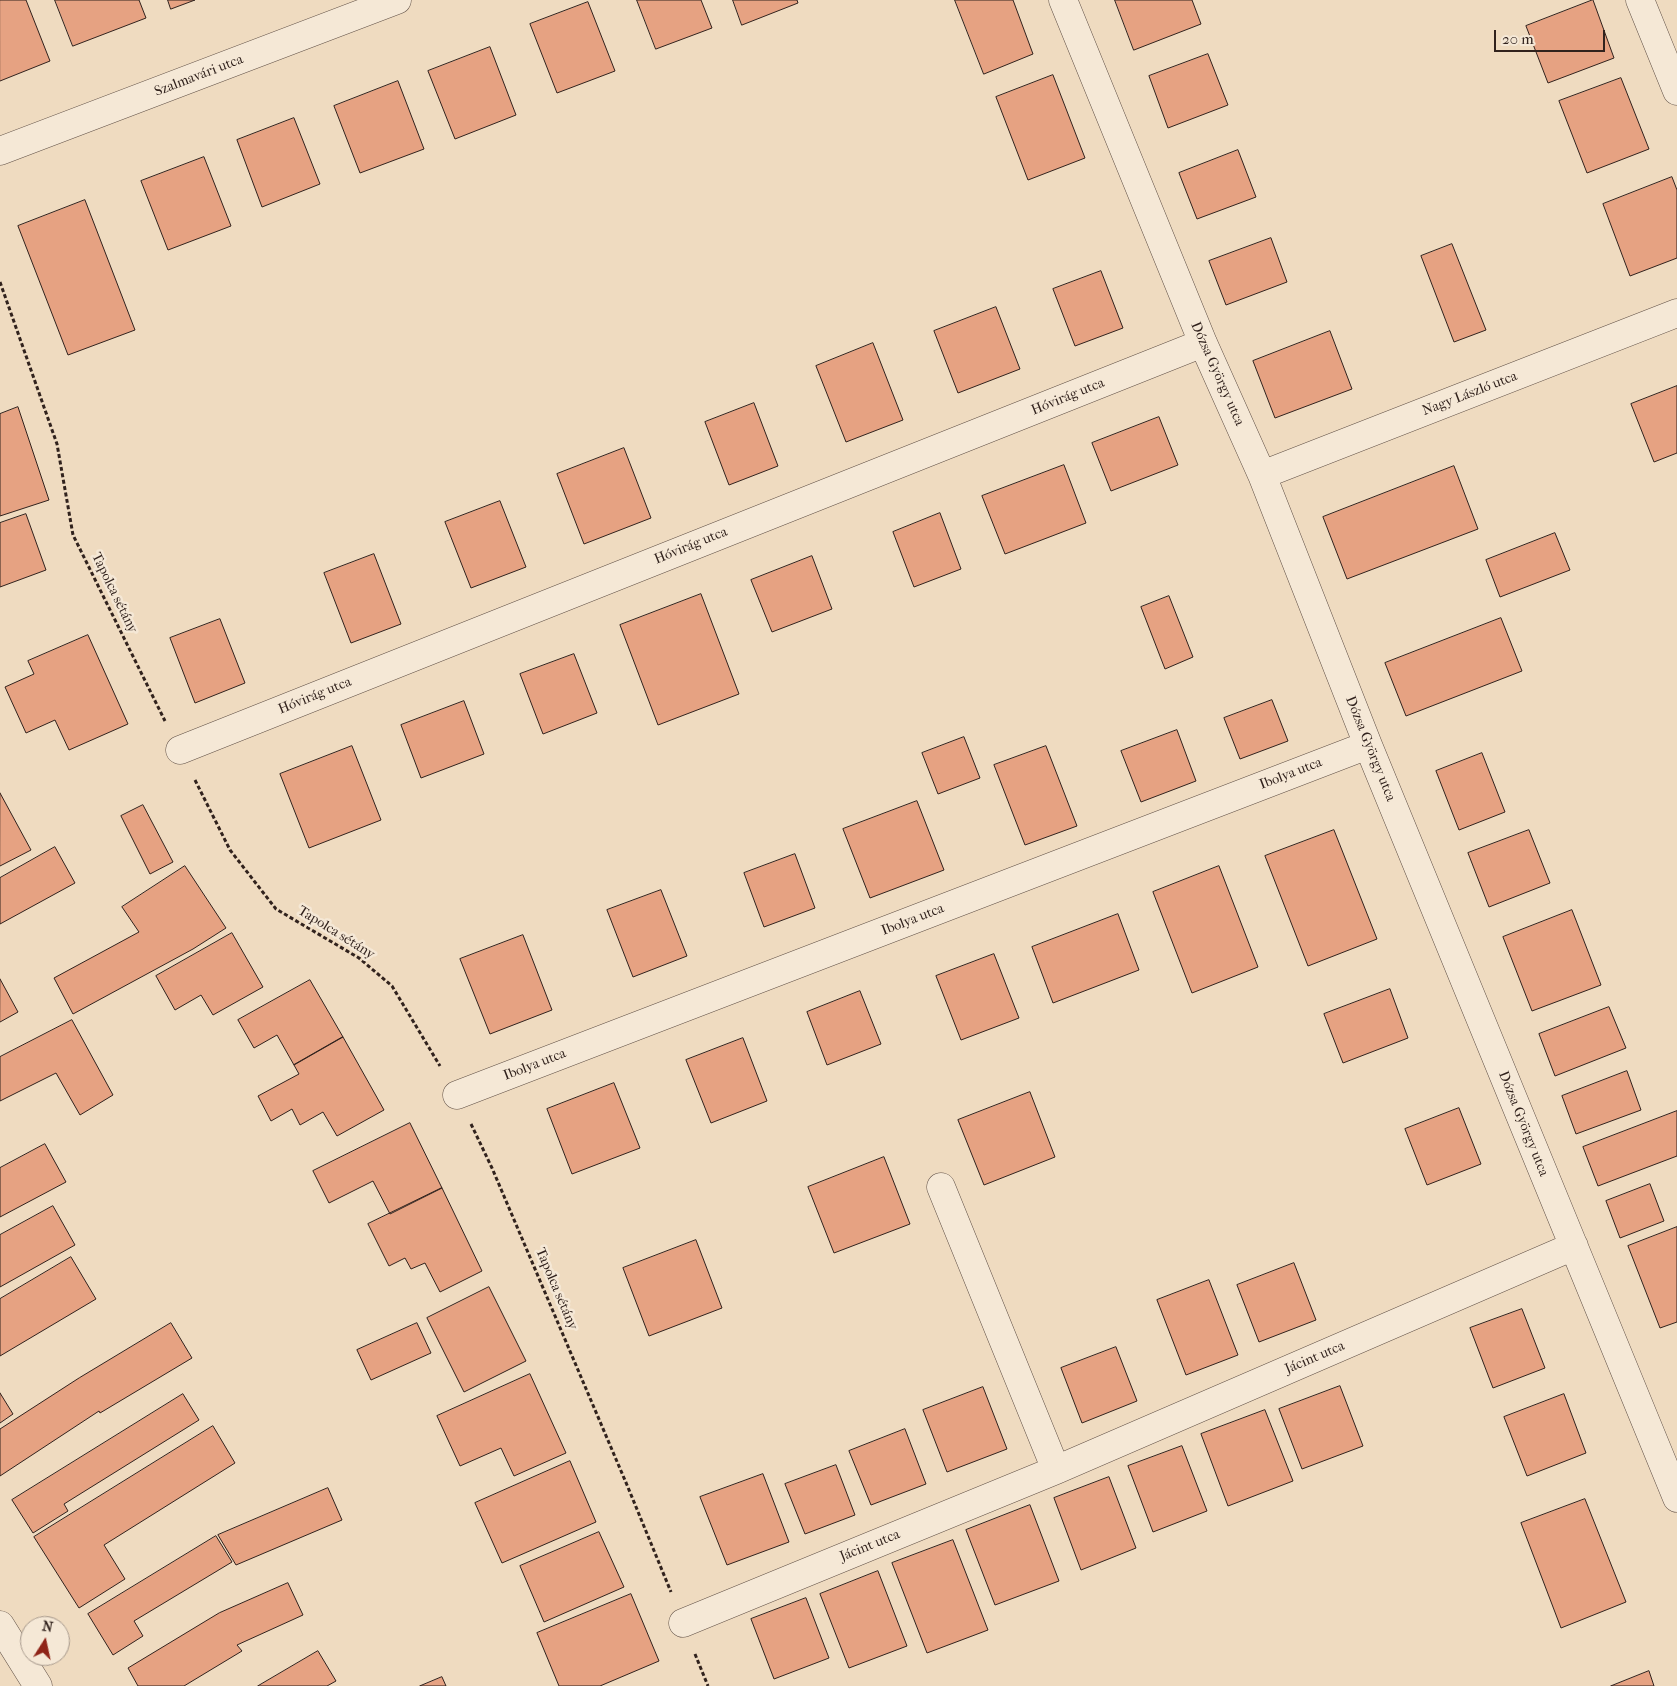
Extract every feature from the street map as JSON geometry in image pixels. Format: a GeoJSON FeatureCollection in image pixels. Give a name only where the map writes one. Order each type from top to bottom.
{"type":"FeatureCollection","features":[{"type":"Feature","properties":{"kind":"street","name":"Szalmavári utca"},"geometry":{"type":"LineString","coordinates":[[0,151],[341,10],[397,0]]}},
{"type":"Feature","properties":{"kind":"street","name":"Dózsa György utca"},"geometry":{"type":"LineString","coordinates":[[1063,0],[1203,343],[1262,475],[1368,745],[1677,1498]]}},
{"type":"Feature","properties":{"kind":"street"},"geometry":{"type":"LineString","coordinates":[[1640,0],[1677,91]]}},
{"type":"Feature","properties":{"kind":"street","name":"Nagy László utca"},"geometry":{"type":"LineString","coordinates":[[1262,475],[1677,313]]}},
{"type":"Feature","properties":{"kind":"street","name":"Hóvirág utca"},"geometry":{"type":"LineString","coordinates":[[180,750],[1203,343]]}},
{"type":"Feature","properties":{"kind":"street","name":"Ibolya utca"},"geometry":{"type":"LineString","coordinates":[[457,1094],[1368,745]]}},
{"type":"Feature","properties":{"kind":"street"},"geometry":{"type":"LineString","coordinates":[[941,1187],[1056,1470]]}},
{"type":"Feature","properties":{"kind":"street","name":"Jácint utca"},"geometry":{"type":"LineString","coordinates":[[684,1623],[1056,1470],[1574,1246]]}},
{"type":"Feature","properties":{"kind":"street"},"geometry":{"type":"LineString","coordinates":[[0,1625],[38,1686]]}},
{"type":"Feature","properties":{"kind":"path","name":"Tapolca sétány"},"geometry":{"type":"LineString","coordinates":[[0,282],[57,444],[73,535],[230,850],[276,909],[359,958],[392,986],[457,1094],[496,1177],[620,1467],[708,1686]]}},
{"type":"Feature","properties":{"kind":"building"},"geometry":{"type":"Polygon","coordinates":[[[0,0],[26,0],[50,61],[0,81],[0,0]]]}},
{"type":"Feature","properties":{"kind":"building"},"geometry":{"type":"Polygon","coordinates":[[[55,0],[139,0],[146,18],[73,46],[55,0]]]}},
{"type":"Feature","properties":{"kind":"building"},"geometry":{"type":"Polygon","coordinates":[[[168,0],[195,0],[171,9],[168,0]]]}},
{"type":"Feature","properties":{"kind":"building"},"geometry":{"type":"Polygon","coordinates":[[[637,0],[701,0],[712,28],[656,49],[637,0]]]}},
{"type":"Feature","properties":{"kind":"building"},"geometry":{"type":"Polygon","coordinates":[[[733,0],[797,0],[798,3],[742,25],[733,0]]]}},
{"type":"Feature","properties":{"kind":"building"},"geometry":{"type":"Polygon","coordinates":[[[955,0],[1013,0],[1033,54],[984,74],[955,0]]]}},
{"type":"Feature","properties":{"kind":"building"},"geometry":{"type":"Polygon","coordinates":[[[1115,0],[1192,0],[1201,24],[1134,50],[1115,0]]]}},
{"type":"Feature","properties":{"kind":"building"},"geometry":{"type":"Polygon","coordinates":[[[1593,0],[1614,58],[1548,83],[1526,26],[1593,0]]]}},
{"type":"Feature","properties":{"kind":"building"},"geometry":{"type":"Polygon","coordinates":[[[588,2],[615,71],[557,93],[530,24],[588,2]]]}},
{"type":"Feature","properties":{"kind":"building"},"geometry":{"type":"Polygon","coordinates":[[[490,47],[516,115],[455,139],[428,71],[490,47]]]}},
{"type":"Feature","properties":{"kind":"building"},"geometry":{"type":"Polygon","coordinates":[[[1208,54],[1228,105],[1168,128],[1149,76],[1208,54]]]}},
{"type":"Feature","properties":{"kind":"building"},"geometry":{"type":"Polygon","coordinates":[[[1053,75],[1085,158],[1028,180],[996,97],[1053,75]]]}},
{"type":"Feature","properties":{"kind":"building"},"geometry":{"type":"Polygon","coordinates":[[[1621,78],[1649,149],[1587,173],[1559,101],[1621,78]]]}},
{"type":"Feature","properties":{"kind":"building"},"geometry":{"type":"Polygon","coordinates":[[[398,81],[424,149],[360,173],[334,106],[398,81]]]}},
{"type":"Feature","properties":{"kind":"building"},"geometry":{"type":"Polygon","coordinates":[[[294,118],[320,184],[262,207],[237,140],[294,118]]]}},
{"type":"Feature","properties":{"kind":"building"},"geometry":{"type":"Polygon","coordinates":[[[1238,150],[1256,197],[1197,219],[1179,173],[1238,150]]]}},
{"type":"Feature","properties":{"kind":"building"},"geometry":{"type":"Polygon","coordinates":[[[204,157],[231,226],[168,250],[141,181],[204,157]]]}},
{"type":"Feature","properties":{"kind":"building"},"geometry":{"type":"Polygon","coordinates":[[[1672,177],[1677,190],[1677,258],[1630,276],[1603,204],[1672,177]]]}},
{"type":"Feature","properties":{"kind":"building"},"geometry":{"type":"Polygon","coordinates":[[[85,200],[135,330],[68,355],[18,226],[85,200]]]}},
{"type":"Feature","properties":{"kind":"building"},"geometry":{"type":"Polygon","coordinates":[[[1271,238],[1287,282],[1226,305],[1209,261],[1271,238]]]}},
{"type":"Feature","properties":{"kind":"building"},"geometry":{"type":"Polygon","coordinates":[[[1452,244],[1486,330],[1454,342],[1421,256],[1452,244]]]}},
{"type":"Feature","properties":{"kind":"building"},"geometry":{"type":"Polygon","coordinates":[[[1101,271],[1123,328],[1075,346],[1053,289],[1101,271]]]}},
{"type":"Feature","properties":{"kind":"building"},"geometry":{"type":"Polygon","coordinates":[[[996,307],[1020,369],[958,393],[934,331],[996,307]]]}},
{"type":"Feature","properties":{"kind":"building"},"geometry":{"type":"Polygon","coordinates":[[[1330,331],[1352,389],[1275,418],[1253,361],[1330,331]]]}},
{"type":"Feature","properties":{"kind":"building"},"geometry":{"type":"Polygon","coordinates":[[[873,343],[903,420],[846,442],[816,366],[873,343]]]}},
{"type":"Feature","properties":{"kind":"building"},"geometry":{"type":"Polygon","coordinates":[[[1677,386],[1677,453],[1654,462],[1631,404],[1677,386]]]}},
{"type":"Feature","properties":{"kind":"building"},"geometry":{"type":"Polygon","coordinates":[[[754,403],[778,466],[729,485],[705,422],[754,403]]]}},
{"type":"Feature","properties":{"kind":"building"},"geometry":{"type":"Polygon","coordinates":[[[18,407],[49,500],[0,516],[0,414],[18,407]]]}},
{"type":"Feature","properties":{"kind":"building"},"geometry":{"type":"Polygon","coordinates":[[[1159,417],[1178,465],[1111,491],[1092,443],[1159,417]]]}},
{"type":"Feature","properties":{"kind":"building"},"geometry":{"type":"Polygon","coordinates":[[[624,448],[651,518],[584,544],[557,474],[624,448]]]}},
{"type":"Feature","properties":{"kind":"building"},"geometry":{"type":"Polygon","coordinates":[[[1064,465],[1086,523],[1005,554],[982,496],[1064,465]]]}},
{"type":"Feature","properties":{"kind":"building"},"geometry":{"type":"Polygon","coordinates":[[[1454,466],[1478,529],[1347,579],[1323,517],[1454,466]]]}},
{"type":"Feature","properties":{"kind":"building"},"geometry":{"type":"Polygon","coordinates":[[[500,501],[526,567],[471,588],[445,522],[500,501]]]}},
{"type":"Feature","properties":{"kind":"building"},"geometry":{"type":"Polygon","coordinates":[[[940,513],[961,569],[914,587],[893,532],[940,513]]]}},
{"type":"Feature","properties":{"kind":"building"},"geometry":{"type":"Polygon","coordinates":[[[26,514],[46,570],[0,587],[0,523],[26,514]]]}},
{"type":"Feature","properties":{"kind":"building"},"geometry":{"type":"Polygon","coordinates":[[[1555,533],[1570,570],[1500,597],[1486,560],[1555,533]]]}},
{"type":"Feature","properties":{"kind":"building"},"geometry":{"type":"Polygon","coordinates":[[[374,554],[401,624],[351,643],[324,573],[374,554]]]}},
{"type":"Feature","properties":{"kind":"building"},"geometry":{"type":"Polygon","coordinates":[[[812,556],[832,609],[772,632],[751,580],[812,556]]]}},
{"type":"Feature","properties":{"kind":"building"},"geometry":{"type":"Polygon","coordinates":[[[701,594],[739,694],[658,725],[620,625],[701,594]]]}},
{"type":"Feature","properties":{"kind":"building"},"geometry":{"type":"Polygon","coordinates":[[[1169,596],[1193,657],[1165,669],[1141,607],[1169,596]]]}},
{"type":"Feature","properties":{"kind":"building"},"geometry":{"type":"Polygon","coordinates":[[[1501,618],[1522,671],[1406,716],[1385,663],[1501,618]]]}},
{"type":"Feature","properties":{"kind":"building"},"geometry":{"type":"Polygon","coordinates":[[[220,619],[245,683],[195,703],[170,638],[220,619]]]}},
{"type":"Feature","properties":{"kind":"building"},"geometry":{"type":"Polygon","coordinates":[[[88,635],[128,724],[69,750],[55,720],[26,733],[5,687],[34,674],[28,661],[88,635]]]}},
{"type":"Feature","properties":{"kind":"building"},"geometry":{"type":"Polygon","coordinates":[[[574,654],[597,713],[543,734],[520,674],[574,654]]]}},
{"type":"Feature","properties":{"kind":"building"},"geometry":{"type":"Polygon","coordinates":[[[1272,700],[1288,741],[1240,759],[1224,718],[1272,700]]]}},
{"type":"Feature","properties":{"kind":"building"},"geometry":{"type":"Polygon","coordinates":[[[464,701],[484,754],[421,778],[401,725],[464,701]]]}},
{"type":"Feature","properties":{"kind":"building"},"geometry":{"type":"Polygon","coordinates":[[[1177,730],[1196,781],[1141,802],[1121,751],[1177,730]]]}},
{"type":"Feature","properties":{"kind":"building"},"geometry":{"type":"Polygon","coordinates":[[[964,737],[980,778],[938,794],[922,753],[964,737]]]}},
{"type":"Feature","properties":{"kind":"building"},"geometry":{"type":"Polygon","coordinates":[[[352,746],[381,820],[309,848],[280,774],[352,746]]]}},
{"type":"Feature","properties":{"kind":"building"},"geometry":{"type":"Polygon","coordinates":[[[1046,746],[1077,826],[1025,845],[994,765],[1046,746]]]}},
{"type":"Feature","properties":{"kind":"building"},"geometry":{"type":"Polygon","coordinates":[[[1482,753],[1505,812],[1459,830],[1436,771],[1482,753]]]}},
{"type":"Feature","properties":{"kind":"building"},"geometry":{"type":"Polygon","coordinates":[[[0,793],[31,850],[0,866],[0,793]]]}},
{"type":"Feature","properties":{"kind":"building"},"geometry":{"type":"Polygon","coordinates":[[[917,801],[944,870],[870,898],[843,829],[917,801]]]}},
{"type":"Feature","properties":{"kind":"building"},"geometry":{"type":"Polygon","coordinates":[[[143,805],[173,862],[150,874],[121,816],[143,805]]]}},
{"type":"Feature","properties":{"kind":"building"},"geometry":{"type":"Polygon","coordinates":[[[1334,830],[1377,939],[1308,966],[1265,856],[1334,830]]]}},
{"type":"Feature","properties":{"kind":"building"},"geometry":{"type":"Polygon","coordinates":[[[1529,830],[1550,883],[1489,907],[1468,853],[1529,830]]]}},
{"type":"Feature","properties":{"kind":"building"},"geometry":{"type":"Polygon","coordinates":[[[55,847],[75,883],[0,924],[0,878],[55,847]]]}},
{"type":"Feature","properties":{"kind":"building"},"geometry":{"type":"Polygon","coordinates":[[[795,854],[815,908],[764,927],[744,873],[795,854]]]}},
{"type":"Feature","properties":{"kind":"building"},"geometry":{"type":"Polygon","coordinates":[[[185,866],[226,928],[193,949],[73,1014],[54,978],[139,932],[122,907],[185,866]]]}},
{"type":"Feature","properties":{"kind":"building"},"geometry":{"type":"Polygon","coordinates":[[[1219,866],[1258,967],[1192,993],[1153,892],[1219,866]]]}},
{"type":"Feature","properties":{"kind":"building"},"geometry":{"type":"Polygon","coordinates":[[[661,890],[687,956],[633,977],[607,910],[661,890]]]}},
{"type":"Feature","properties":{"kind":"building"},"geometry":{"type":"Polygon","coordinates":[[[1572,910],[1601,985],[1532,1011],[1503,937],[1572,910]]]}},
{"type":"Feature","properties":{"kind":"building"},"geometry":{"type":"Polygon","coordinates":[[[1118,914],[1139,970],[1053,1003],[1032,947],[1118,914]]]}},
{"type":"Feature","properties":{"kind":"building"},"geometry":{"type":"Polygon","coordinates":[[[232,933],[263,987],[213,1015],[201,995],[175,1010],[156,976],[232,933]]]}},
{"type":"Feature","properties":{"kind":"building"},"geometry":{"type":"Polygon","coordinates":[[[523,935],[552,1010],[490,1034],[460,959],[523,935]]]}},
{"type":"Feature","properties":{"kind":"building"},"geometry":{"type":"Polygon","coordinates":[[[994,954],[1019,1018],[961,1040],[936,976],[994,954]]]}},
{"type":"Feature","properties":{"kind":"building"},"geometry":{"type":"Polygon","coordinates":[[[0,979],[18,1012],[0,1022],[0,979]]]}},
{"type":"Feature","properties":{"kind":"building"},"geometry":{"type":"Polygon","coordinates":[[[310,980],[343,1037],[294,1065],[277,1035],[254,1048],[238,1020],[310,980]]]}},
{"type":"Feature","properties":{"kind":"building"},"geometry":{"type":"Polygon","coordinates":[[[1390,989],[1408,1038],[1343,1063],[1324,1014],[1390,989]]]}},
{"type":"Feature","properties":{"kind":"building"},"geometry":{"type":"Polygon","coordinates":[[[860,991],[881,1044],[827,1065],[807,1012],[860,991]]]}},
{"type":"Feature","properties":{"kind":"building"},"geometry":{"type":"Polygon","coordinates":[[[1609,1007],[1626,1048],[1555,1076],[1539,1034],[1609,1007]]]}},
{"type":"Feature","properties":{"kind":"building"},"geometry":{"type":"Polygon","coordinates":[[[72,1020],[113,1095],[80,1115],[56,1073],[0,1101],[0,1057],[72,1020]]]}},
{"type":"Feature","properties":{"kind":"building"},"geometry":{"type":"Polygon","coordinates":[[[343,1037],[384,1110],[337,1136],[323,1112],[300,1125],[292,1109],[271,1121],[258,1096],[299,1074],[294,1065],[343,1037]]]}},
{"type":"Feature","properties":{"kind":"building"},"geometry":{"type":"Polygon","coordinates":[[[743,1038],[767,1101],[711,1123],[686,1060],[743,1038]]]}},
{"type":"Feature","properties":{"kind":"building"},"geometry":{"type":"Polygon","coordinates":[[[1627,1071],[1641,1110],[1576,1134],[1562,1096],[1627,1071]]]}},
{"type":"Feature","properties":{"kind":"building"},"geometry":{"type":"Polygon","coordinates":[[[614,1083],[640,1148],[572,1174],[547,1109],[614,1083]]]}},
{"type":"Feature","properties":{"kind":"building"},"geometry":{"type":"Polygon","coordinates":[[[1030,1092],[1055,1157],[984,1185],[958,1120],[1030,1092]]]}},
{"type":"Feature","properties":{"kind":"building"},"geometry":{"type":"Polygon","coordinates":[[[1459,1108],[1481,1164],[1427,1185],[1405,1129],[1459,1108]]]}},
{"type":"Feature","properties":{"kind":"building"},"geometry":{"type":"Polygon","coordinates":[[[1677,1111],[1677,1156],[1598,1186],[1583,1147],[1677,1111]]]}},
{"type":"Feature","properties":{"kind":"building"},"geometry":{"type":"Polygon","coordinates":[[[410,1123],[442,1188],[390,1214],[373,1181],[329,1203],[313,1171],[410,1123]]]}},
{"type":"Feature","properties":{"kind":"building"},"geometry":{"type":"Polygon","coordinates":[[[45,1144],[66,1182],[0,1217],[0,1168],[45,1144]]]}},
{"type":"Feature","properties":{"kind":"building"},"geometry":{"type":"Polygon","coordinates":[[[884,1157],[910,1224],[834,1253],[808,1187],[884,1157]]]}},
{"type":"Feature","properties":{"kind":"building"},"geometry":{"type":"Polygon","coordinates":[[[1650,1184],[1664,1221],[1620,1238],[1606,1201],[1650,1184]]]}},
{"type":"Feature","properties":{"kind":"building"},"geometry":{"type":"Polygon","coordinates":[[[442,1188],[482,1271],[440,1292],[425,1263],[411,1269],[405,1258],[389,1266],[368,1224],[442,1188]]]}},
{"type":"Feature","properties":{"kind":"building"},"geometry":{"type":"Polygon","coordinates":[[[53,1206],[75,1245],[0,1287],[0,1235],[53,1206]]]}},
{"type":"Feature","properties":{"kind":"building"},"geometry":{"type":"Polygon","coordinates":[[[1677,1227],[1677,1322],[1660,1328],[1628,1246],[1677,1227]]]}},
{"type":"Feature","properties":{"kind":"building"},"geometry":{"type":"Polygon","coordinates":[[[696,1240],[722,1308],[649,1336],[623,1268],[696,1240]]]}},
{"type":"Feature","properties":{"kind":"building"},"geometry":{"type":"Polygon","coordinates":[[[71,1257],[96,1299],[0,1356],[0,1299],[71,1257]]]}},
{"type":"Feature","properties":{"kind":"building"},"geometry":{"type":"Polygon","coordinates":[[[1294,1263],[1316,1320],[1259,1342],[1237,1285],[1294,1263]]]}},
{"type":"Feature","properties":{"kind":"building"},"geometry":{"type":"Polygon","coordinates":[[[1209,1280],[1238,1355],[1186,1375],[1157,1300],[1209,1280]]]}},
{"type":"Feature","properties":{"kind":"building"},"geometry":{"type":"Polygon","coordinates":[[[489,1287],[526,1361],[464,1392],[427,1318],[489,1287]]]}},
{"type":"Feature","properties":{"kind":"building"},"geometry":{"type":"Polygon","coordinates":[[[1522,1309],[1545,1368],[1493,1388],[1470,1328],[1522,1309]]]}},
{"type":"Feature","properties":{"kind":"building"},"geometry":{"type":"Polygon","coordinates":[[[171,1323],[192,1358],[100,1413],[99,1411],[0,1476],[0,1429],[79,1378],[171,1323]]]}},
{"type":"Feature","properties":{"kind":"building"},"geometry":{"type":"Polygon","coordinates":[[[417,1323],[431,1353],[371,1380],[357,1350],[417,1323]]]}},
{"type":"Feature","properties":{"kind":"building"},"geometry":{"type":"Polygon","coordinates":[[[1116,1347],[1137,1401],[1082,1423],[1061,1368],[1116,1347]]]}},
{"type":"Feature","properties":{"kind":"building"},"geometry":{"type":"Polygon","coordinates":[[[530,1374],[566,1453],[514,1476],[501,1448],[460,1466],[437,1416],[530,1374]]]}},
{"type":"Feature","properties":{"kind":"building"},"geometry":{"type":"Polygon","coordinates":[[[1340,1386],[1363,1446],[1302,1469],[1279,1409],[1340,1386]]]}},
{"type":"Feature","properties":{"kind":"building"},"geometry":{"type":"Polygon","coordinates":[[[983,1387],[1007,1449],[947,1472],[923,1410],[983,1387]]]}},
{"type":"Feature","properties":{"kind":"building"},"geometry":{"type":"Polygon","coordinates":[[[0,1393],[13,1414],[0,1423],[0,1393]]]}},
{"type":"Feature","properties":{"kind":"building"},"geometry":{"type":"Polygon","coordinates":[[[183,1394],[199,1420],[64,1504],[68,1511],[33,1533],[12,1500],[183,1394]]]}},
{"type":"Feature","properties":{"kind":"building"},"geometry":{"type":"Polygon","coordinates":[[[1564,1394],[1586,1453],[1527,1476],[1504,1417],[1564,1394]]]}},
{"type":"Feature","properties":{"kind":"building"},"geometry":{"type":"Polygon","coordinates":[[[1265,1410],[1293,1481],[1228,1506],[1201,1434],[1265,1410]]]}},
{"type":"Feature","properties":{"kind":"building"},"geometry":{"type":"Polygon","coordinates":[[[213,1426],[235,1463],[104,1545],[125,1579],[79,1608],[34,1537],[213,1426]]]}},
{"type":"Feature","properties":{"kind":"building"},"geometry":{"type":"Polygon","coordinates":[[[905,1429],[926,1484],[871,1505],[849,1451],[905,1429]]]}},
{"type":"Feature","properties":{"kind":"building"},"geometry":{"type":"Polygon","coordinates":[[[1182,1446],[1207,1511],[1153,1532],[1128,1466],[1182,1446]]]}},
{"type":"Feature","properties":{"kind":"building"},"geometry":{"type":"Polygon","coordinates":[[[570,1461],[596,1522],[502,1563],[475,1503],[570,1461]]]}},
{"type":"Feature","properties":{"kind":"building"},"geometry":{"type":"Polygon","coordinates":[[[836,1465],[855,1515],[805,1534],[785,1484],[836,1465]]]}},
{"type":"Feature","properties":{"kind":"building"},"geometry":{"type":"Polygon","coordinates":[[[763,1474],[789,1542],[727,1565],[700,1497],[763,1474]]]}},
{"type":"Feature","properties":{"kind":"building"},"geometry":{"type":"Polygon","coordinates":[[[1109,1477],[1136,1548],[1081,1570],[1054,1498],[1109,1477]]]}},
{"type":"Feature","properties":{"kind":"building"},"geometry":{"type":"Polygon","coordinates":[[[328,1488],[342,1520],[236,1565],[218,1535],[328,1488]]]}},
{"type":"Feature","properties":{"kind":"building"},"geometry":{"type":"Polygon","coordinates":[[[1585,1499],[1626,1602],[1561,1628],[1521,1523],[1585,1499]]]}},
{"type":"Feature","properties":{"kind":"building"},"geometry":{"type":"Polygon","coordinates":[[[1030,1505],[1059,1581],[995,1605],[966,1530],[1030,1505]]]}},
{"type":"Feature","properties":{"kind":"building"},"geometry":{"type":"Polygon","coordinates":[[[599,1532],[624,1587],[544,1622],[520,1566],[599,1532]]]}},
{"type":"Feature","properties":{"kind":"building"},"geometry":{"type":"Polygon","coordinates":[[[216,1536],[232,1562],[134,1621],[143,1636],[113,1655],[88,1614],[216,1536]]]}},
{"type":"Feature","properties":{"kind":"building"},"geometry":{"type":"Polygon","coordinates":[[[953,1540],[988,1630],[927,1653],[892,1563],[953,1540]]]}},
{"type":"Feature","properties":{"kind":"building"},"geometry":{"type":"Polygon","coordinates":[[[878,1571],[907,1646],[849,1668],[820,1594],[878,1571]]]}},
{"type":"Feature","properties":{"kind":"building"},"geometry":{"type":"Polygon","coordinates":[[[288,1583],[303,1615],[237,1645],[242,1651],[184,1686],[138,1686],[128,1668],[219,1613],[288,1583]]]}},
{"type":"Feature","properties":{"kind":"building"},"geometry":{"type":"Polygon","coordinates":[[[631,1594],[659,1661],[600,1686],[559,1686],[537,1633],[631,1594]]]}},
{"type":"Feature","properties":{"kind":"building"},"geometry":{"type":"Polygon","coordinates":[[[806,1598],[829,1658],[774,1679],[751,1619],[806,1598]]]}},
{"type":"Feature","properties":{"kind":"building"},"geometry":{"type":"Polygon","coordinates":[[[318,1651],[336,1681],[327,1686],[258,1686],[318,1651]]]}},
{"type":"Feature","properties":{"kind":"building"},"geometry":{"type":"Polygon","coordinates":[[[1649,1671],[1654,1686],[1611,1686],[1649,1671]]]}},
{"type":"Feature","properties":{"kind":"building"},"geometry":{"type":"Polygon","coordinates":[[[442,1677],[446,1686],[420,1686],[442,1677]]]}}]}
